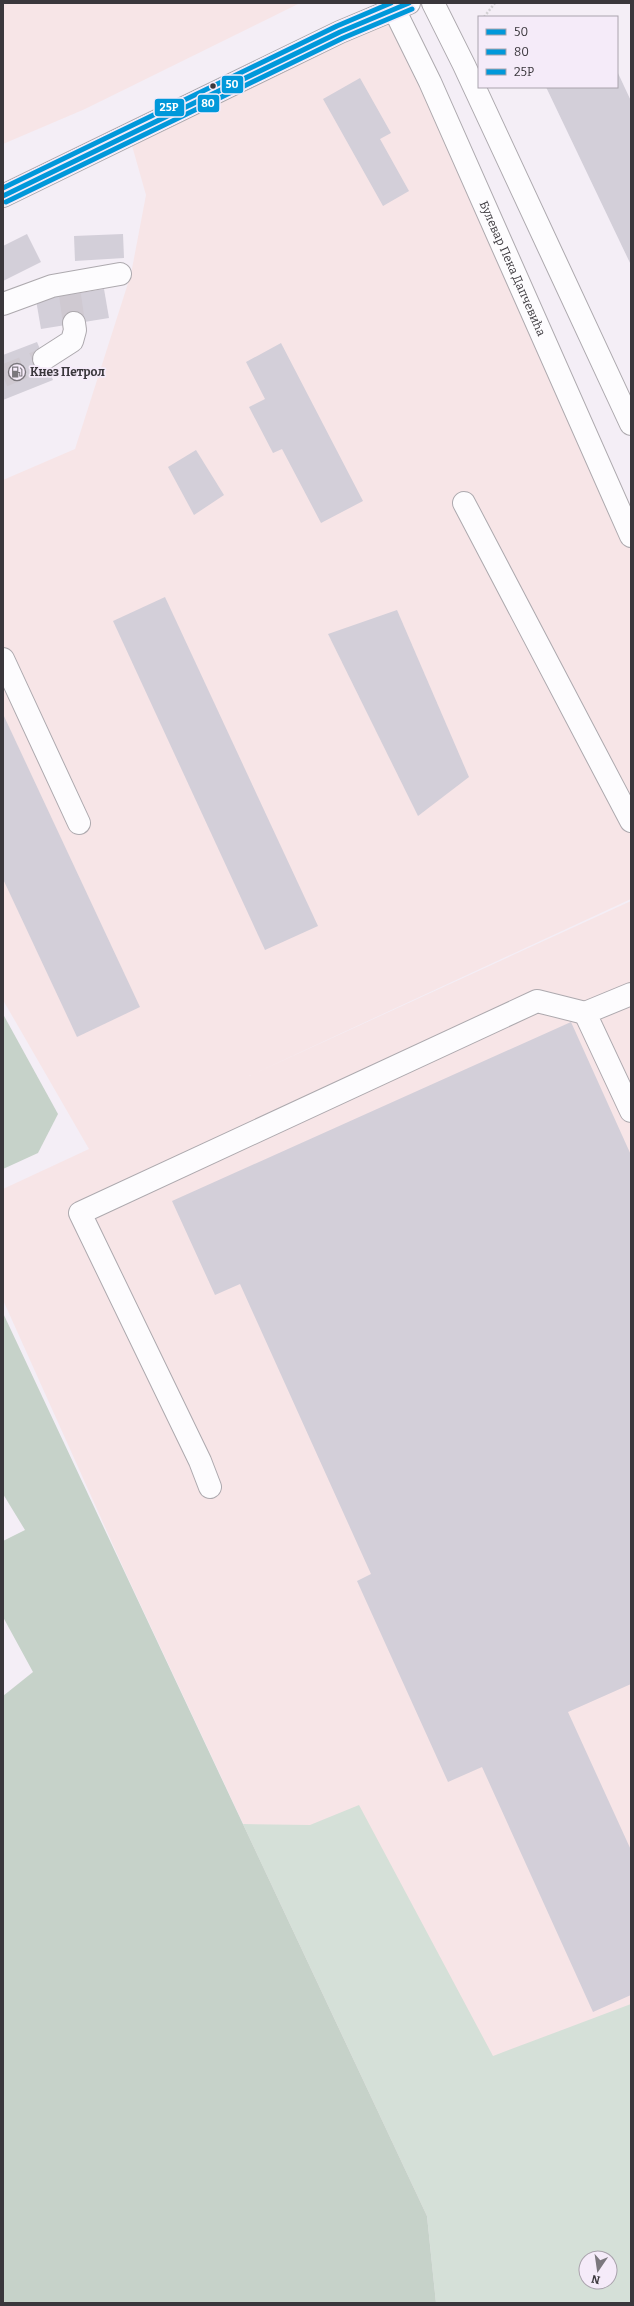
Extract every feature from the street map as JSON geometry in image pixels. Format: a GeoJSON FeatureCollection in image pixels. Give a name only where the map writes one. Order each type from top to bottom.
{"type":"FeatureCollection","features":[{"type":"Feature","properties":{"kind":"street"},"geometry":{"type":"LineString","coordinates":[[433,3],[464,65],[631,424]]}},
{"type":"Feature","properties":{"kind":"street"},"geometry":{"type":"LineString","coordinates":[[3,196],[398,5]]}},
{"type":"Feature","properties":{"kind":"street","name":"Булевар Пека Дапчевића"},"geometry":{"type":"LineString","coordinates":[[398,5],[430,82],[631,536]]}},
{"type":"Feature","properties":{"kind":"street"},"geometry":{"type":"LineString","coordinates":[[3,304],[38,289],[69,288],[120,274]]}},
{"type":"Feature","properties":{"kind":"street"},"geometry":{"type":"LineString","coordinates":[[44,359],[72,341],[75,330],[74,323]]}},
{"type":"Feature","properties":{"kind":"street"},"geometry":{"type":"LineString","coordinates":[[464,503],[631,821]]}},
{"type":"Feature","properties":{"kind":"street"},"geometry":{"type":"LineString","coordinates":[[3,659],[79,823]]}},
{"type":"Feature","properties":{"kind":"street"},"geometry":{"type":"LineString","coordinates":[[210,1487],[200,1461],[80,1213],[537,1001],[585,1012],[631,994]]}},
{"type":"Feature","properties":{"kind":"street"},"geometry":{"type":"LineString","coordinates":[[585,1012],[631,1111]]}},
{"type":"Feature","properties":{"kind":"path"},"geometry":{"type":"LineString","coordinates":[[485,16],[495,3]]}},
{"type":"Feature","properties":{"kind":"shaded area"},"geometry":{"type":"Polygon","coordinates":[[[3,3],[300,3],[85,109],[3,144],[3,3]]]}},
{"type":"Feature","properties":{"kind":"shaded area"},"geometry":{"type":"Polygon","coordinates":[[[394,9],[631,536],[631,899],[249,1076],[631,901],[631,2303],[601,2290],[618,2290],[618,2250],[578,2250],[578,2280],[427,2216],[127,1576],[3,1300],[3,1189],[89,1149],[3,1000],[3,480],[75,449],[131,274],[146,195],[129,135],[394,9]]]}},
{"type":"Feature","properties":{"kind":"shaded area"},"geometry":{"type":"Polygon","coordinates":[[[3,1014],[58,1114],[38,1153],[3,1169],[3,1014]]]}},
{"type":"Feature","properties":{"kind":"shaded area"},"geometry":{"type":"Polygon","coordinates":[[[3,1313],[427,2216],[436,2303],[3,2303],[3,1696],[33,1672],[3,1617],[3,1541],[25,1530],[3,1494],[3,1313]]]}},
{"type":"Feature","properties":{"kind":"shaded area"},"geometry":{"type":"Polygon","coordinates":[[[359,1805],[493,2056],[631,2004],[631,2303],[436,2303],[427,2216],[243,1824],[310,1825],[359,1805]]]}},
{"type":"Feature","properties":{"kind":"building"},"geometry":{"type":"Polygon","coordinates":[[[618,73],[631,101],[631,265],[546,88],[618,88],[618,73]]]}},
{"type":"Feature","properties":{"kind":"building"},"geometry":{"type":"Polygon","coordinates":[[[360,78],[391,133],[380,139],[409,191],[383,206],[323,99],[360,78]]]}},
{"type":"Feature","properties":{"kind":"building"},"geometry":{"type":"Polygon","coordinates":[[[27,234],[41,262],[3,281],[3,246],[27,234]]]}},
{"type":"Feature","properties":{"kind":"building"},"geometry":{"type":"Polygon","coordinates":[[[123,234],[124,258],[75,261],[74,236],[123,234]]]}},
{"type":"Feature","properties":{"kind":"building"},"geometry":{"type":"Polygon","coordinates":[[[104,289],[109,318],[41,329],[36,300],[104,289]]]}},
{"type":"Feature","properties":{"kind":"building"},"geometry":{"type":"Polygon","coordinates":[[[37,342],[53,380],[3,400],[3,355],[37,342]]]}},
{"type":"Feature","properties":{"kind":"building"},"geometry":{"type":"Polygon","coordinates":[[[281,343],[363,501],[321,523],[282,449],[273,453],[249,407],[265,399],[246,362],[281,343]]]}},
{"type":"Feature","properties":{"kind":"building"},"geometry":{"type":"Polygon","coordinates":[[[196,450],[224,495],[194,515],[168,467],[196,450]]]}},
{"type":"Feature","properties":{"kind":"building"},"geometry":{"type":"Polygon","coordinates":[[[165,597],[318,926],[265,950],[113,621],[165,597]]]}},
{"type":"Feature","properties":{"kind":"building"},"geometry":{"type":"Polygon","coordinates":[[[397,610],[469,777],[418,816],[328,634],[397,610]]]}},
{"type":"Feature","properties":{"kind":"building"},"geometry":{"type":"Polygon","coordinates":[[[3,714],[140,1007],[77,1037],[3,879],[3,714]]]}},
{"type":"Feature","properties":{"kind":"building"},"geometry":{"type":"Polygon","coordinates":[[[571,1022],[631,1155],[631,1684],[568,1712],[631,1850],[631,1995],[593,2012],[482,1767],[448,1782],[357,1581],[371,1574],[240,1284],[215,1295],[172,1201],[571,1022]]]}},
{"type":"Feature","properties":{"kind":"tunnel"},"geometry":{"type":"LineString","coordinates":[[70,295],[74,323]]}},
{"type":"Feature","properties":{"kind":"tunnel"},"geometry":{"type":"LineString","coordinates":[[3,376],[44,359]]}},
{"type":"Feature","properties":{"kind":"transit line","name":"25P"},"geometry":{"type":"LineString","coordinates":[[3,188],[337,26],[391,3]]}},
{"type":"Feature","properties":{"kind":"transit line","name":"50"},"geometry":{"type":"LineString","coordinates":[[3,196],[340,32],[409,3]]}},
{"type":"Feature","properties":{"kind":"transit line","name":"80"},"geometry":{"type":"LineString","coordinates":[[6,202],[343,38],[412,9]]}},
{"type":"Feature","properties":{"kind":"place","name":"Кнез Петрол"},"geometry":{"type":"Point","coordinates":[17,372]}}]}
